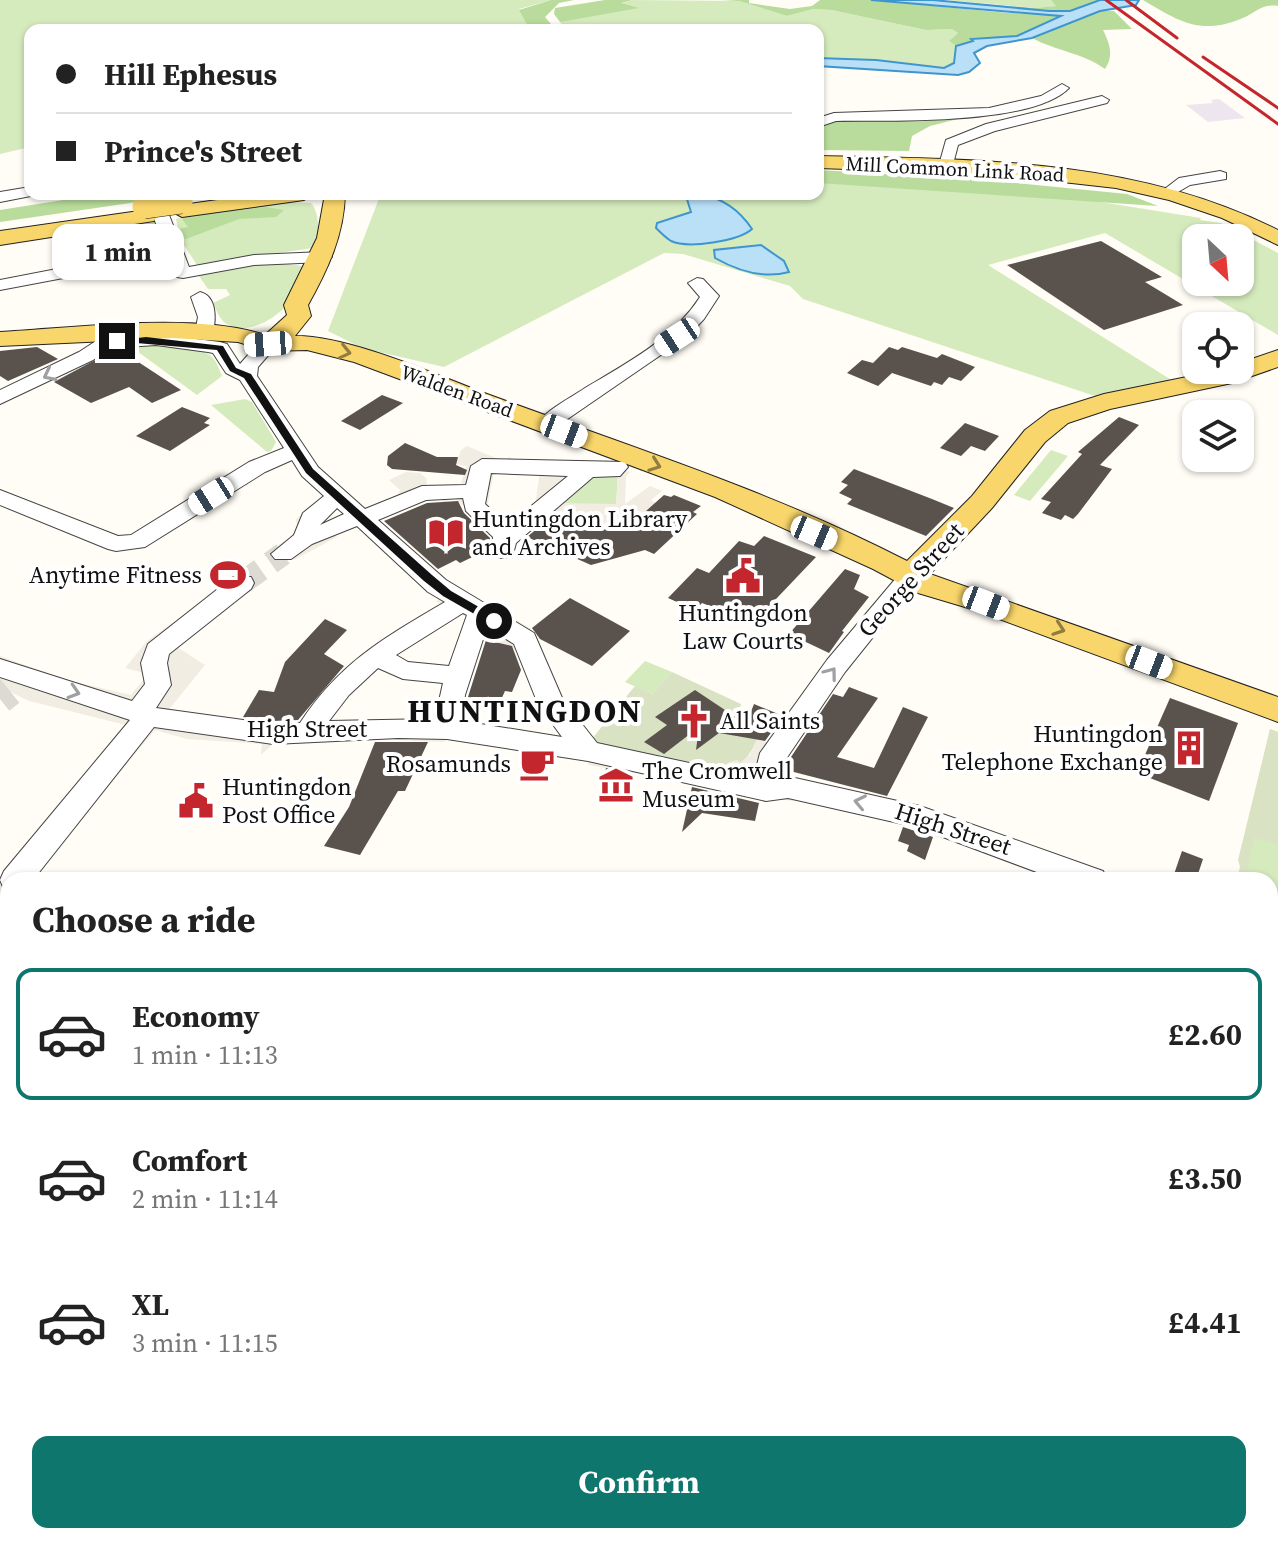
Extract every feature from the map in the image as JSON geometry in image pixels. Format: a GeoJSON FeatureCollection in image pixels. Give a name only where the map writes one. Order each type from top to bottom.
{"type":"FeatureCollection","features":[{"type":"Feature","properties":{"kind":"main road","name":"Mill Common Link Road"},"geometry":{"type":"LineString","coordinates":[[824,162],[947,165],[1091,178],[1110,176],[1174,188],[1278,226]]}},
{"type":"Feature","properties":{"kind":"main road","name":"Mill Common Link Road"},"geometry":{"type":"LineString","coordinates":[[1174,188],[1278,238]]}},
{"type":"Feature","properties":{"kind":"main road"},"geometry":{"type":"LineString","coordinates":[[0,228],[148,206],[181,207],[235,200]]}},
{"type":"Feature","properties":{"kind":"main road"},"geometry":{"type":"LineString","coordinates":[[268,344],[284,334],[299,316],[296,305],[323,257],[334,204],[313,200]]}},
{"type":"Feature","properties":{"kind":"main road"},"geometry":{"type":"LineString","coordinates":[[0,238],[148,206]]}},
{"type":"Feature","properties":{"kind":"main road","name":"Walden Road"},"geometry":{"type":"LineString","coordinates":[[0,339],[73,334],[212,340],[241,335],[268,344],[307,343],[363,357],[928,565],[986,603],[1278,710]]}},
{"type":"Feature","properties":{"kind":"main road","name":"George Street"},"geometry":{"type":"LineString","coordinates":[[928,565],[1046,426],[1073,411],[1223,378],[1278,358]]}},
{"type":"Feature","properties":{"kind":"street"},"geometry":{"type":"LineString","coordinates":[[824,121],[834,117],[989,112],[1046,99],[1062,88]]}},
{"type":"Feature","properties":{"kind":"street"},"geometry":{"type":"LineString","coordinates":[[947,165],[951,143],[968,133],[1102,100]]}},
{"type":"Feature","properties":{"kind":"street"},"geometry":{"type":"LineString","coordinates":[[1174,188],[1220,176]]}},
{"type":"Feature","properties":{"kind":"street"},"geometry":{"type":"LineString","coordinates":[[0,197],[24,193]]}},
{"type":"Feature","properties":{"kind":"street"},"geometry":{"type":"LineString","coordinates":[[148,206],[183,273],[254,260],[323,257]]}},
{"type":"Feature","properties":{"kind":"street"},"geometry":{"type":"LineString","coordinates":[[0,285],[174,252]]}},
{"type":"Feature","properties":{"kind":"street"},"geometry":{"type":"LineString","coordinates":[[546,425],[677,337],[701,315],[710,296],[697,283]]}},
{"type":"Feature","properties":{"kind":"street"},"geometry":{"type":"LineString","coordinates":[[200,297],[212,340],[233,369],[247,376],[310,471],[437,586],[525,639],[551,704],[588,751]]}},
{"type":"Feature","properties":{"kind":"street"},"geometry":{"type":"LineString","coordinates":[[73,334],[94,348]]}},
{"type":"Feature","properties":{"kind":"street"},"geometry":{"type":"LineString","coordinates":[[0,398],[86,356],[94,348],[117,341],[212,340]]}},
{"type":"Feature","properties":{"kind":"street"},"geometry":{"type":"LineString","coordinates":[[247,376],[248,366],[268,344]]}},
{"type":"Feature","properties":{"kind":"street"},"geometry":{"type":"LineString","coordinates":[[0,497],[116,544],[137,542],[257,467],[295,451]]}},
{"type":"Feature","properties":{"kind":"street"},"geometry":{"type":"LineString","coordinates":[[588,470],[504,546],[505,535],[474,506],[482,466],[588,470],[612,471],[617,467]]}},
{"type":"Feature","properties":{"kind":"street"},"geometry":{"type":"LineString","coordinates":[[283,554],[304,539],[433,490],[475,491]]}},
{"type":"Feature","properties":{"kind":"street"},"geometry":{"type":"LineString","coordinates":[[304,539],[311,518],[339,496]]}},
{"type":"Feature","properties":{"kind":"street","name":"George Street"},"geometry":{"type":"LineString","coordinates":[[770,760],[836,666],[928,565]]}},
{"type":"Feature","properties":{"kind":"street"},"geometry":{"type":"LineString","coordinates":[[21,872],[144,714],[158,685],[154,663],[157,650],[242,583]]}},
{"type":"Feature","properties":{"kind":"street"},"geometry":{"type":"LineString","coordinates":[[307,733],[351,674],[375,655],[479,611]]}},
{"type":"Feature","properties":{"kind":"street"},"geometry":{"type":"LineString","coordinates":[[447,729],[458,676],[479,611]]}},
{"type":"Feature","properties":{"kind":"street"},"geometry":{"type":"LineString","coordinates":[[375,655],[403,670],[458,676]]}},
{"type":"Feature","properties":{"kind":"street","name":"High Street"},"geometry":{"type":"LineString","coordinates":[[12,679],[144,714],[270,734],[447,729],[588,751],[766,790],[788,787],[920,817],[1070,872]]}},
{"type":"Feature","properties":{"kind":"street"},"geometry":{"type":"LineString","coordinates":[[770,760],[768,777],[788,787]]}},
{"type":"Feature","properties":{"kind":"street","name":"High Street"},"geometry":{"type":"LineString","coordinates":[[715,778],[748,772],[770,760]]}},
{"type":"Feature","properties":{"kind":"shaded area"},"geometry":{"type":"Polygon","coordinates":[[[1219,99],[1245,118],[1208,122],[1186,105],[1213,103],[1211,100],[1219,99]]]}},
{"type":"Feature","properties":{"kind":"shaded area"},"geometry":{"type":"Polygon","coordinates":[[[467,446],[503,461],[509,457],[527,464],[604,462],[630,472],[626,476],[625,504],[650,486],[662,491],[651,500],[655,503],[629,526],[617,529],[597,529],[551,510],[499,536],[454,498],[444,502],[434,494],[370,524],[364,518],[333,532],[337,537],[294,560],[273,549],[298,532],[296,519],[322,500],[325,514],[318,523],[323,528],[396,497],[400,490],[389,480],[406,472],[420,473],[427,479],[426,487],[460,487],[466,466],[456,464],[461,450],[467,446]],[[494,471],[486,514],[510,529],[535,506],[540,471],[494,471]],[[592,474],[560,503],[616,504],[618,476],[592,474]]]}},
{"type":"Feature","properties":{"kind":"shaded area"},"geometry":{"type":"Polygon","coordinates":[[[234,579],[177,647],[205,665],[167,712],[261,723],[308,721],[381,644],[440,604],[436,601],[447,594],[480,611],[490,604],[531,629],[518,653],[511,646],[483,640],[446,679],[372,663],[324,721],[448,718],[445,742],[377,739],[272,745],[261,755],[262,744],[187,739],[155,730],[90,807],[17,872],[10,872],[126,725],[29,701],[0,687],[0,656],[67,680],[131,695],[148,674],[125,668],[147,641],[234,579]],[[452,612],[391,656],[405,665],[449,671],[474,618],[452,612]]]}},
{"type":"Feature","properties":{"kind":"shaded area"},"geometry":{"type":"Polygon","coordinates":[[[757,739],[771,744],[764,754],[799,799],[792,801],[588,765],[589,761],[678,761],[729,767],[727,763],[737,760],[740,763],[750,755],[757,739]]]}},
{"type":"Feature","properties":{"kind":"green space"},"geometry":{"type":"Polygon","coordinates":[[[0,0],[551,0],[519,9],[527,24],[24,24],[24,148],[0,154],[0,0]]]}},
{"type":"Feature","properties":{"kind":"green space"},"geometry":{"type":"Polygon","coordinates":[[[551,0],[574,0],[559,3],[545,17],[551,24],[527,24],[519,10],[551,0]]]}},
{"type":"Feature","properties":{"kind":"green space"},"geometry":{"type":"Polygon","coordinates":[[[605,0],[632,0],[621,3],[639,8],[560,22],[554,14],[555,8],[605,0]]]}},
{"type":"Feature","properties":{"kind":"green space"},"geometry":{"type":"Polygon","coordinates":[[[632,0],[739,1],[787,16],[813,9],[831,10],[926,30],[952,29],[959,32],[949,41],[956,46],[954,63],[944,68],[876,60],[824,58],[824,24],[560,22],[632,0]]]}},
{"type":"Feature","properties":{"kind":"green space"},"geometry":{"type":"Polygon","coordinates":[[[721,0],[749,0],[749,3],[790,9],[812,6],[820,0],[871,0],[1063,15],[1017,36],[972,39],[956,46],[949,41],[958,33],[952,29],[926,30],[831,10],[813,9],[787,16],[739,1],[721,0]]]}},
{"type":"Feature","properties":{"kind":"green space"},"geometry":{"type":"Polygon","coordinates":[[[933,0],[1035,8],[1056,6],[1051,0],[1100,0],[1070,11],[1049,11],[933,0]]]}},
{"type":"Feature","properties":{"kind":"green space"},"geometry":{"type":"Polygon","coordinates":[[[945,0],[1051,0],[1057,6],[1035,8],[945,0]]]}},
{"type":"Feature","properties":{"kind":"green space"},"geometry":{"type":"Polygon","coordinates":[[[1143,0],[1278,0],[1278,6],[1262,8],[1224,24],[1199,26],[1177,19],[1143,0]]]}},
{"type":"Feature","properties":{"kind":"green space"},"geometry":{"type":"Polygon","coordinates":[[[1100,11],[1114,11],[1132,29],[1103,30],[1110,50],[1105,69],[1088,59],[1032,38],[1100,11]]]}},
{"type":"Feature","properties":{"kind":"green space"},"geometry":{"type":"Polygon","coordinates":[[[962,118],[930,126],[912,136],[909,151],[824,150],[824,123],[834,119],[962,118]]]}},
{"type":"Feature","properties":{"kind":"green space"},"geometry":{"type":"Polygon","coordinates":[[[824,170],[965,178],[1127,194],[1158,206],[824,183],[824,170]]]}},
{"type":"Feature","properties":{"kind":"green space"},"geometry":{"type":"Polygon","coordinates":[[[824,173],[987,184],[1223,224],[1182,224],[1182,278],[1105,233],[988,265],[1181,386],[1104,399],[803,299],[790,286],[683,254],[664,253],[444,367],[362,348],[328,331],[378,200],[824,200],[824,173]]]}},
{"type":"Feature","properties":{"kind":"green space"},"geometry":{"type":"Polygon","coordinates":[[[63,200],[144,201],[0,222],[0,210],[63,200]]]}},
{"type":"Feature","properties":{"kind":"green space"},"geometry":{"type":"Polygon","coordinates":[[[285,202],[311,203],[314,207],[318,225],[313,248],[197,265],[180,239],[176,219],[285,202]]]}},
{"type":"Feature","properties":{"kind":"green space"},"geometry":{"type":"Polygon","coordinates":[[[266,207],[284,210],[276,217],[239,219],[186,239],[178,238],[179,229],[188,227],[182,219],[186,216],[266,207]]]}},
{"type":"Feature","properties":{"kind":"green space"},"geometry":{"type":"Polygon","coordinates":[[[161,221],[170,240],[159,247],[163,250],[81,266],[80,261],[73,262],[69,244],[57,246],[52,237],[161,221]]]}},
{"type":"Feature","properties":{"kind":"green space"},"geometry":{"type":"Polygon","coordinates":[[[1254,240],[1278,253],[1278,335],[1254,321],[1254,312],[1239,312],[1212,296],[1254,296],[1254,240]]]}},
{"type":"Feature","properties":{"kind":"green space"},"geometry":{"type":"Polygon","coordinates":[[[259,261],[304,266],[293,297],[281,311],[264,322],[245,328],[227,324],[220,318],[213,303],[230,295],[226,289],[208,289],[199,276],[259,261]]]}},
{"type":"Feature","properties":{"kind":"green space"},"geometry":{"type":"Polygon","coordinates":[[[130,346],[170,346],[201,351],[213,358],[222,376],[197,395],[130,346]]]}},
{"type":"Feature","properties":{"kind":"green space"},"geometry":{"type":"Polygon","coordinates":[[[245,399],[252,402],[276,442],[271,451],[267,452],[211,405],[245,399]]]}},
{"type":"Feature","properties":{"kind":"green space"},"geometry":{"type":"Polygon","coordinates":[[[1051,450],[1068,456],[1030,501],[1014,495],[1051,450]]]}},
{"type":"Feature","properties":{"kind":"green space"},"geometry":{"type":"Polygon","coordinates":[[[592,473],[618,475],[616,504],[559,504],[592,473]]]}},
{"type":"Feature","properties":{"kind":"green space"},"geometry":{"type":"Polygon","coordinates":[[[645,661],[672,672],[652,694],[625,682],[645,661]]]}},
{"type":"Feature","properties":{"kind":"green space"},"geometry":{"type":"Polygon","coordinates":[[[672,672],[741,704],[735,736],[757,739],[742,762],[722,767],[684,763],[591,740],[635,686],[652,694],[672,672]]]}},
{"type":"Feature","properties":{"kind":"green space"},"geometry":{"type":"Polygon","coordinates":[[[1270,729],[1278,732],[1278,872],[1239,872],[1270,729]]]}},
{"type":"Feature","properties":{"kind":"green space"},"geometry":{"type":"Polygon","coordinates":[[[1270,729],[1278,732],[1278,844],[1254,838],[1247,872],[1241,870],[1238,860],[1270,729]]]}},
{"type":"Feature","properties":{"kind":"water"},"geometry":{"type":"Polygon","coordinates":[[[871,0],[933,0],[1070,11],[1100,0],[1139,0],[1136,5],[1100,11],[1032,38],[987,46],[974,53],[980,63],[969,72],[958,75],[824,66],[824,58],[876,60],[944,68],[954,63],[956,46],[973,41],[971,39],[1017,36],[1061,16],[871,0]]]}},
{"type":"Feature","properties":{"kind":"water"},"geometry":{"type":"Polygon","coordinates":[[[687,200],[720,200],[752,229],[725,240],[689,244],[671,241],[656,228],[657,223],[691,212],[687,200]]]}},
{"type":"Feature","properties":{"kind":"water"},"geometry":{"type":"Polygon","coordinates":[[[761,245],[784,261],[789,272],[770,275],[751,272],[715,258],[714,250],[761,245]]]}},
{"type":"Feature","properties":{"kind":"building"},"geometry":{"type":"Polygon","coordinates":[[[1101,241],[1162,277],[1145,282],[1183,305],[1104,330],[1007,265],[1101,241]]]}},
{"type":"Feature","properties":{"kind":"building"},"geometry":{"type":"Polygon","coordinates":[[[37,347],[58,359],[8,381],[0,376],[0,351],[37,347]]]}},
{"type":"Feature","properties":{"kind":"building"},"geometry":{"type":"Polygon","coordinates":[[[889,347],[898,350],[902,347],[937,358],[942,354],[975,367],[961,381],[949,377],[942,385],[934,382],[931,386],[892,373],[878,386],[847,373],[862,360],[873,363],[889,347]]]}},
{"type":"Feature","properties":{"kind":"building"},"geometry":{"type":"Polygon","coordinates":[[[120,350],[181,390],[152,403],[129,387],[91,403],[54,382],[112,351],[120,350]]]}},
{"type":"Feature","properties":{"kind":"building"},"geometry":{"type":"Polygon","coordinates":[[[382,395],[403,403],[360,430],[341,421],[382,395]]]}},
{"type":"Feature","properties":{"kind":"building"},"geometry":{"type":"Polygon","coordinates":[[[182,407],[210,418],[204,423],[210,425],[170,451],[136,436],[182,407]]]}},
{"type":"Feature","properties":{"kind":"building"},"geometry":{"type":"Polygon","coordinates":[[[1119,417],[1139,425],[1100,465],[1112,469],[1078,514],[1073,519],[1065,515],[1061,520],[1042,513],[1051,502],[1041,499],[1082,454],[1078,452],[1119,417]]]}},
{"type":"Feature","properties":{"kind":"building"},"geometry":{"type":"Polygon","coordinates":[[[965,423],[999,436],[985,451],[971,446],[961,456],[940,448],[965,423]]]}},
{"type":"Feature","properties":{"kind":"building"},"geometry":{"type":"Polygon","coordinates":[[[405,443],[437,457],[458,457],[456,465],[467,470],[465,475],[392,469],[387,465],[388,456],[405,443]]]}},
{"type":"Feature","properties":{"kind":"building"},"geometry":{"type":"Polygon","coordinates":[[[854,469],[954,508],[926,536],[847,504],[852,499],[839,493],[848,485],[841,482],[854,469]]]}},
{"type":"Feature","properties":{"kind":"building"},"geometry":{"type":"Polygon","coordinates":[[[664,495],[674,495],[701,506],[693,512],[697,514],[654,554],[645,550],[591,565],[527,537],[557,512],[597,529],[629,526],[664,495]]]}},
{"type":"Feature","properties":{"kind":"building","name":"Huntingdon Library and Archives"},"geometry":{"type":"Polygon","coordinates":[[[458,501],[464,513],[490,538],[489,549],[460,563],[456,560],[438,569],[384,521],[427,503],[458,501]]]}},
{"type":"Feature","properties":{"kind":"building","name":"Huntingdon Law Courts"},"geometry":{"type":"Polygon","coordinates":[[[764,536],[816,557],[757,619],[749,621],[702,603],[695,610],[668,598],[697,568],[709,573],[739,541],[754,546],[764,536]]]}},
{"type":"Feature","properties":{"kind":"building"},"geometry":{"type":"Polygon","coordinates":[[[845,569],[860,575],[854,589],[869,597],[829,653],[789,634],[845,569]]]}},
{"type":"Feature","properties":{"kind":"building"},"geometry":{"type":"Polygon","coordinates":[[[570,598],[630,631],[592,666],[540,639],[532,628],[570,598]]]}},
{"type":"Feature","properties":{"kind":"building"},"geometry":{"type":"Polygon","coordinates":[[[325,619],[347,630],[324,654],[344,666],[298,720],[243,717],[259,690],[274,692],[285,662],[325,619]]]}},
{"type":"Feature","properties":{"kind":"building"},"geometry":{"type":"Polygon","coordinates":[[[486,640],[512,646],[521,670],[512,692],[505,691],[500,702],[468,697],[486,640]]]}},
{"type":"Feature","properties":{"kind":"building"},"geometry":{"type":"Polygon","coordinates":[[[849,687],[878,698],[837,757],[874,768],[903,707],[928,717],[887,796],[786,770],[787,763],[833,694],[843,697],[849,687]]]}},
{"type":"Feature","properties":{"kind":"building","name":"All Saints"},"geometry":{"type":"Polygon","coordinates":[[[695,690],[746,724],[754,704],[783,716],[765,741],[719,733],[696,750],[699,727],[664,754],[644,742],[667,725],[655,717],[695,690]]]}},
{"type":"Feature","properties":{"kind":"building","name":"Huntingdon Telephone Exchange"},"geometry":{"type":"Polygon","coordinates":[[[1170,698],[1238,723],[1209,801],[1137,773],[1170,698]]]}},
{"type":"Feature","properties":{"kind":"building"},"geometry":{"type":"Polygon","coordinates":[[[375,742],[428,742],[405,791],[398,791],[360,855],[324,846],[349,807],[375,742]]]}},
{"type":"Feature","properties":{"kind":"building","name":"The Cromwell Museum"},"geometry":{"type":"Polygon","coordinates":[[[606,768],[634,774],[626,804],[598,798],[606,768]]]}},
{"type":"Feature","properties":{"kind":"building"},"geometry":{"type":"Polygon","coordinates":[[[692,787],[759,803],[755,821],[702,813],[682,832],[692,787]]]}},
{"type":"Feature","properties":{"kind":"building"},"geometry":{"type":"Polygon","coordinates":[[[903,827],[933,837],[925,860],[907,851],[909,845],[898,841],[903,827]]]}},
{"type":"Feature","properties":{"kind":"building"},"geometry":{"type":"Polygon","coordinates":[[[1182,851],[1203,859],[1199,872],[1175,872],[1182,851]]]}},
{"type":"Feature","properties":{"kind":"tunnel"},"geometry":{"type":"LineString","coordinates":[[242,583],[283,554]]}},
{"type":"Feature","properties":{"kind":"tunnel"},"geometry":{"type":"LineString","coordinates":[[0,699],[10,691]]}},
{"type":"Feature","properties":{"kind":"railway"},"geometry":{"type":"LineString","coordinates":[[1106,0],[1278,124]]}},
{"type":"Feature","properties":{"kind":"railway"},"geometry":{"type":"LineString","coordinates":[[1126,0],[1177,38]]}},
{"type":"Feature","properties":{"kind":"railway"},"geometry":{"type":"LineString","coordinates":[[1203,57],[1278,108]]}},
{"type":"Feature","properties":{"kind":"place","name":"Huntingdon Library and Archives"},"geometry":{"type":"Point","coordinates":[446,533]}},
{"type":"Feature","properties":{"kind":"place","name":"Anytime Fitness"},"geometry":{"type":"Point","coordinates":[228,575]}},
{"type":"Feature","properties":{"kind":"place","name":"Huntingdon Law Courts"},"geometry":{"type":"Point","coordinates":[743,576]}},
{"type":"Feature","properties":{"kind":"place","name":"All Saints"},"geometry":{"type":"Point","coordinates":[694,721]}},
{"type":"Feature","properties":{"kind":"place","name":"Huntingdon Telephone Exchange"},"geometry":{"type":"Point","coordinates":[1189,748]}},
{"type":"Feature","properties":{"kind":"place","name":"Rosamunds"},"geometry":{"type":"Point","coordinates":[537,764]}},
{"type":"Feature","properties":{"kind":"place","name":"The Cromwell Museum"},"geometry":{"type":"Point","coordinates":[616,785]}},
{"type":"Feature","properties":{"kind":"place","name":"Huntingdon Post Office"},"geometry":{"type":"Point","coordinates":[196,801]}},
{"type":"Feature","properties":{"kind":"district","name":"HUNTINGDON"},"geometry":{"type":"Point","coordinates":[525,711]}},
{"type":"Feature","properties":{"kind":"route"},"geometry":{"type":"LineString","coordinates":[[117,341],[169,341],[220,348],[234,371],[247,376],[310,471],[447,594],[494,621]]}}]}
